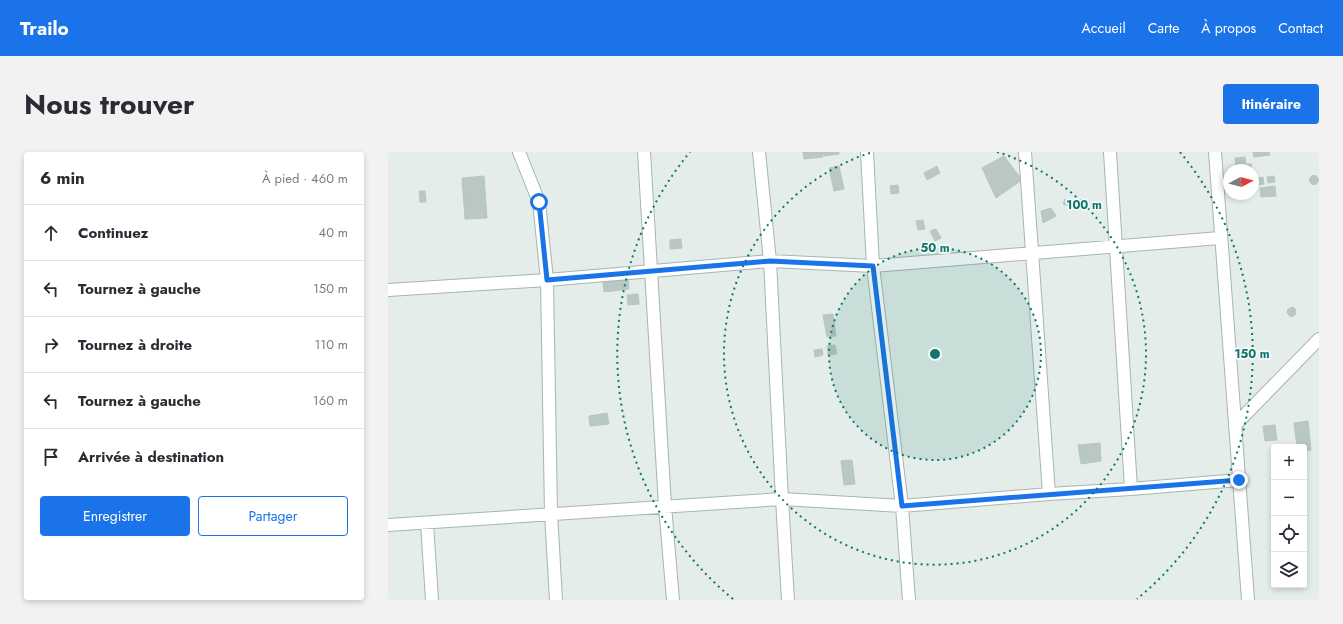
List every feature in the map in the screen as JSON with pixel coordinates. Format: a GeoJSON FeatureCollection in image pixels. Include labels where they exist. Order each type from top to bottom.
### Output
{"type":"FeatureCollection","features":[{"type":"Feature","properties":{"kind":"street"},"geometry":{"type":"LineString","coordinates":[[518,152],[539,202],[547,280],[552,513],[556,600]]}},
{"type":"Feature","properties":{"kind":"street"},"geometry":{"type":"LineString","coordinates":[[644,152],[665,506],[673,600]]}},
{"type":"Feature","properties":{"kind":"street"},"geometry":{"type":"LineString","coordinates":[[760,152],[770,261],[788,600]]}},
{"type":"Feature","properties":{"kind":"street"},"geometry":{"type":"LineString","coordinates":[[867,152],[873,266],[902,506],[909,600]]}},
{"type":"Feature","properties":{"kind":"street"},"geometry":{"type":"LineString","coordinates":[[1026,152],[1050,494]]}},
{"type":"Feature","properties":{"kind":"street"},"geometry":{"type":"LineString","coordinates":[[1110,152],[1131,489]]}},
{"type":"Feature","properties":{"kind":"street"},"geometry":{"type":"LineString","coordinates":[[1215,152],[1220,238],[1248,600]]}},
{"type":"Feature","properties":{"kind":"street"},"geometry":{"type":"LineString","coordinates":[[388,290],[547,280],[770,261],[873,266],[1220,238]]}},
{"type":"Feature","properties":{"kind":"street"},"geometry":{"type":"LineString","coordinates":[[1235,425],[1319,339]]}},
{"type":"Feature","properties":{"kind":"street"},"geometry":{"type":"LineString","coordinates":[[388,525],[782,499],[902,506],[1239,480]]}},
{"type":"Feature","properties":{"kind":"street"},"geometry":{"type":"LineString","coordinates":[[427,523],[432,600]]}},
{"type":"Feature","properties":{"kind":"building"},"geometry":{"type":"Polygon","coordinates":[[[803,152],[822,152],[823,157],[804,159],[803,152]]]}},
{"type":"Feature","properties":{"kind":"building"},"geometry":{"type":"Polygon","coordinates":[[[823,152],[839,152],[839,154],[824,156],[823,152]]]}},
{"type":"Feature","properties":{"kind":"building"},"geometry":{"type":"Polygon","coordinates":[[[1253,152],[1269,152],[1270,155],[1254,157],[1253,152]]]}},
{"type":"Feature","properties":{"kind":"building"},"geometry":{"type":"Polygon","coordinates":[[[1004,156],[1022,180],[996,198],[982,168],[1004,156]]]}},
{"type":"Feature","properties":{"kind":"building"},"geometry":{"type":"Polygon","coordinates":[[[1245,157],[1246,164],[1236,164],[1235,158],[1245,157]]]}},
{"type":"Feature","properties":{"kind":"building"},"geometry":{"type":"Polygon","coordinates":[[[839,166],[844,189],[834,191],[829,168],[839,166]]]}},
{"type":"Feature","properties":{"kind":"building"},"geometry":{"type":"Polygon","coordinates":[[[937,166],[940,173],[927,180],[924,173],[937,166]]]}},
{"type":"Feature","properties":{"kind":"building"},"geometry":{"type":"Polygon","coordinates":[[[1314,175],[1319,180],[1314,185],[1309,180],[1314,175]]]}},
{"type":"Feature","properties":{"kind":"building"},"geometry":{"type":"Polygon","coordinates":[[[484,176],[487,218],[465,219],[462,178],[484,176]]]}},
{"type":"Feature","properties":{"kind":"building"},"geometry":{"type":"Polygon","coordinates":[[[1274,176],[1275,182],[1268,183],[1267,177],[1274,176]]]}},
{"type":"Feature","properties":{"kind":"building"},"geometry":{"type":"Polygon","coordinates":[[[1263,177],[1264,184],[1259,185],[1259,178],[1263,177]]]}},
{"type":"Feature","properties":{"kind":"building"},"geometry":{"type":"Polygon","coordinates":[[[898,185],[899,193],[891,194],[890,186],[898,185]]]}},
{"type":"Feature","properties":{"kind":"building"},"geometry":{"type":"Polygon","coordinates":[[[1275,186],[1276,196],[1261,197],[1260,188],[1275,186]]]}},
{"type":"Feature","properties":{"kind":"building"},"geometry":{"type":"Polygon","coordinates":[[[419,191],[425,191],[426,202],[420,202],[419,191]]]}},
{"type":"Feature","properties":{"kind":"building"},"geometry":{"type":"Polygon","coordinates":[[[1065,199],[1073,202],[1071,207],[1063,204],[1065,199]]]}},
{"type":"Feature","properties":{"kind":"building"},"geometry":{"type":"Polygon","coordinates":[[[1051,208],[1056,216],[1043,223],[1041,211],[1051,208]]]}},
{"type":"Feature","properties":{"kind":"building"},"geometry":{"type":"Polygon","coordinates":[[[923,220],[925,229],[918,230],[916,221],[923,220]]]}},
{"type":"Feature","properties":{"kind":"building"},"geometry":{"type":"Polygon","coordinates":[[[936,229],[941,238],[935,241],[930,231],[936,229]]]}},
{"type":"Feature","properties":{"kind":"building"},"geometry":{"type":"Polygon","coordinates":[[[681,239],[682,248],[670,249],[670,240],[681,239]]]}},
{"type":"Feature","properties":{"kind":"building"},"geometry":{"type":"Polygon","coordinates":[[[628,279],[629,289],[604,292],[603,282],[628,279]]]}},
{"type":"Feature","properties":{"kind":"building"},"geometry":{"type":"Polygon","coordinates":[[[638,294],[639,304],[628,305],[627,295],[638,294]]]}},
{"type":"Feature","properties":{"kind":"building"},"geometry":{"type":"Polygon","coordinates":[[[1293,307],[1296,310],[1295,315],[1291,317],[1287,313],[1288,309],[1293,307]]]}},
{"type":"Feature","properties":{"kind":"building"},"geometry":{"type":"Polygon","coordinates":[[[833,314],[836,336],[827,337],[823,315],[833,314]]]}},
{"type":"Feature","properties":{"kind":"building"},"geometry":{"type":"Polygon","coordinates":[[[835,345],[837,354],[828,355],[827,346],[835,345]]]}},
{"type":"Feature","properties":{"kind":"building"},"geometry":{"type":"Polygon","coordinates":[[[822,349],[823,355],[815,357],[814,350],[822,349]]]}},
{"type":"Feature","properties":{"kind":"building"},"geometry":{"type":"Polygon","coordinates":[[[607,413],[609,424],[590,426],[589,416],[607,413]]]}},
{"type":"Feature","properties":{"kind":"building"},"geometry":{"type":"Polygon","coordinates":[[[1308,421],[1311,450],[1307,451],[1307,444],[1297,444],[1294,423],[1308,421]]]}},
{"type":"Feature","properties":{"kind":"building"},"geometry":{"type":"Polygon","coordinates":[[[1275,425],[1277,440],[1265,441],[1263,426],[1275,425]]]}},
{"type":"Feature","properties":{"kind":"building"},"geometry":{"type":"Polygon","coordinates":[[[1100,443],[1101,461],[1081,464],[1078,445],[1100,443]]]}},
{"type":"Feature","properties":{"kind":"building"},"geometry":{"type":"Polygon","coordinates":[[[852,460],[855,484],[844,485],[841,461],[852,460]]]}},
{"type":"Feature","properties":{"kind":"route"},"geometry":{"type":"LineString","coordinates":[[539,202],[547,280],[770,261],[873,266],[902,506],[1239,480]]}}]}
